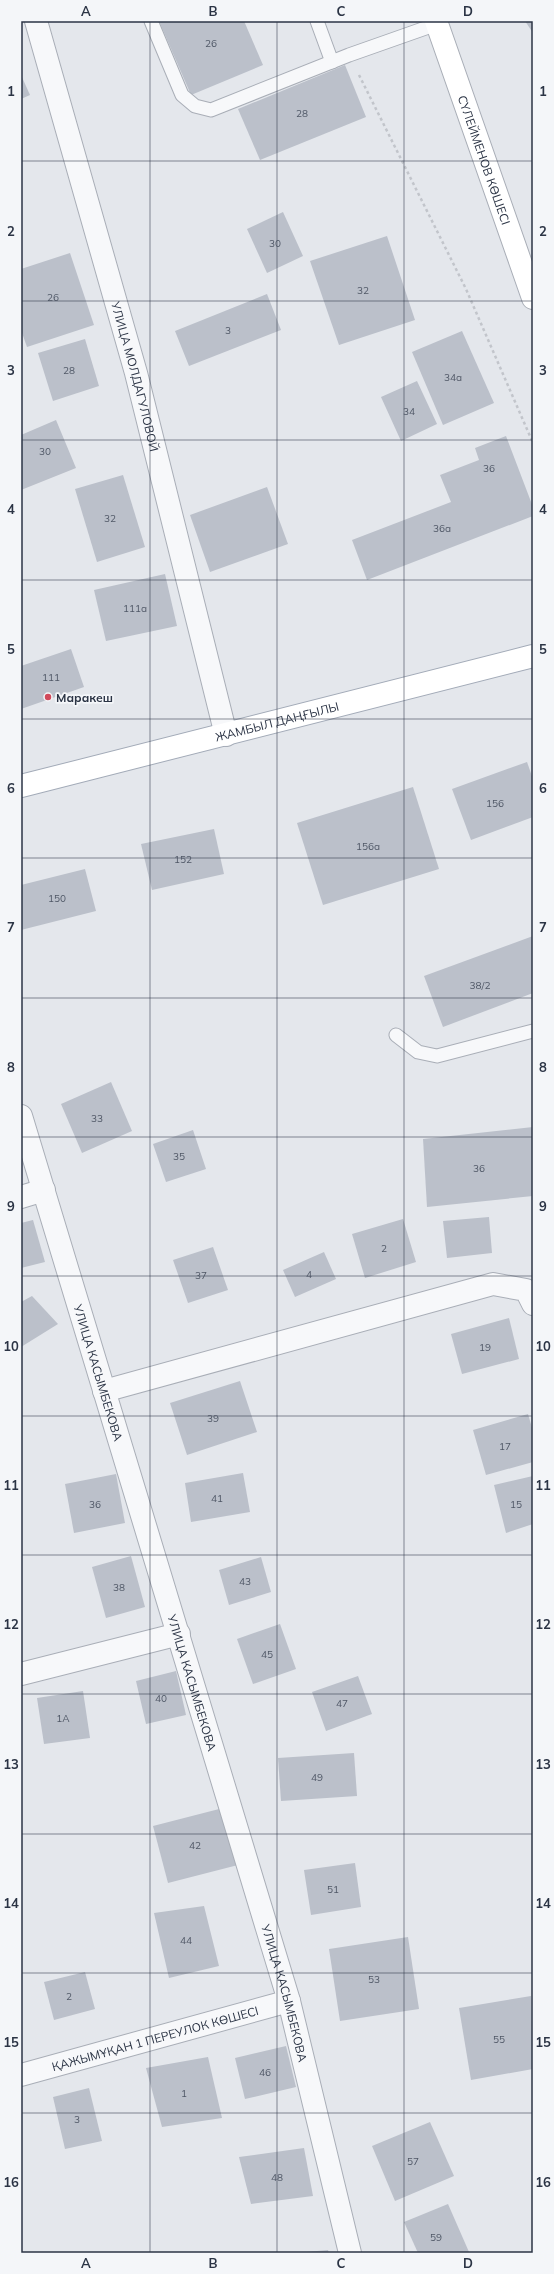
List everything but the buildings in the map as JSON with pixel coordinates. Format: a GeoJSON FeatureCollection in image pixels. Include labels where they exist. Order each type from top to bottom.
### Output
{"type":"FeatureCollection","features":[{"type":"Feature","properties":{"kind":"main road","name":"СҮЛЕЙМЕНОВ КӨШЕСІ"},"geometry":{"type":"LineString","coordinates":[[437,22],[533,298]]}},
{"type":"Feature","properties":{"kind":"main road","name":"ЖАМБЫЛ ДАҢҒЫЛЫ"},"geometry":{"type":"LineString","coordinates":[[21,786],[533,656]]}},
{"type":"Feature","properties":{"kind":"street","name":"УЛИЦА МОЛДАГУЛОВОЙ"},"geometry":{"type":"LineString","coordinates":[[36,21],[136,373],[226,735]]}},
{"type":"Feature","properties":{"kind":"street","name":"УЛИЦА КАСЫМБЕКОВА"},"geometry":{"type":"LineString","coordinates":[[21,1116],[289,2001],[350,2253]]}},
{"type":"Feature","properties":{"kind":"street"},"geometry":{"type":"LineString","coordinates":[[21,1197],[44,1190]]}},
{"type":"Feature","properties":{"kind":"street"},"geometry":{"type":"LineString","coordinates":[[104,1391],[493,1284],[529,1297]]}},
{"type":"Feature","properties":{"kind":"street"},"geometry":{"type":"LineString","coordinates":[[21,1674],[179,1634]]}},
{"type":"Feature","properties":{"kind":"street","name":"ҚАЖЫМҰҚАН 1 ПЕРЕУЛОК КӨШЕСІ"},"geometry":{"type":"LineString","coordinates":[[21,2075],[289,2001]]}},
{"type":"Feature","properties":{"kind":"lane"},"geometry":{"type":"LineString","coordinates":[[151,21],[182,95],[195,106],[211,110],[437,22]]}},
{"type":"Feature","properties":{"kind":"lane"},"geometry":{"type":"LineString","coordinates":[[317,21],[332,62]]}},
{"type":"Feature","properties":{"kind":"lane"},"geometry":{"type":"LineString","coordinates":[[396,1035],[418,1052],[427,1056],[437,1056],[533,1031]]}},
{"type":"Feature","properties":{"kind":"path"},"geometry":{"type":"LineString","coordinates":[[382,120],[466,289],[533,443]]}},
{"type":"Feature","properties":{"kind":"place","name":"Маракеш"},"geometry":{"type":"Point","coordinates":[48,697]}}]}
